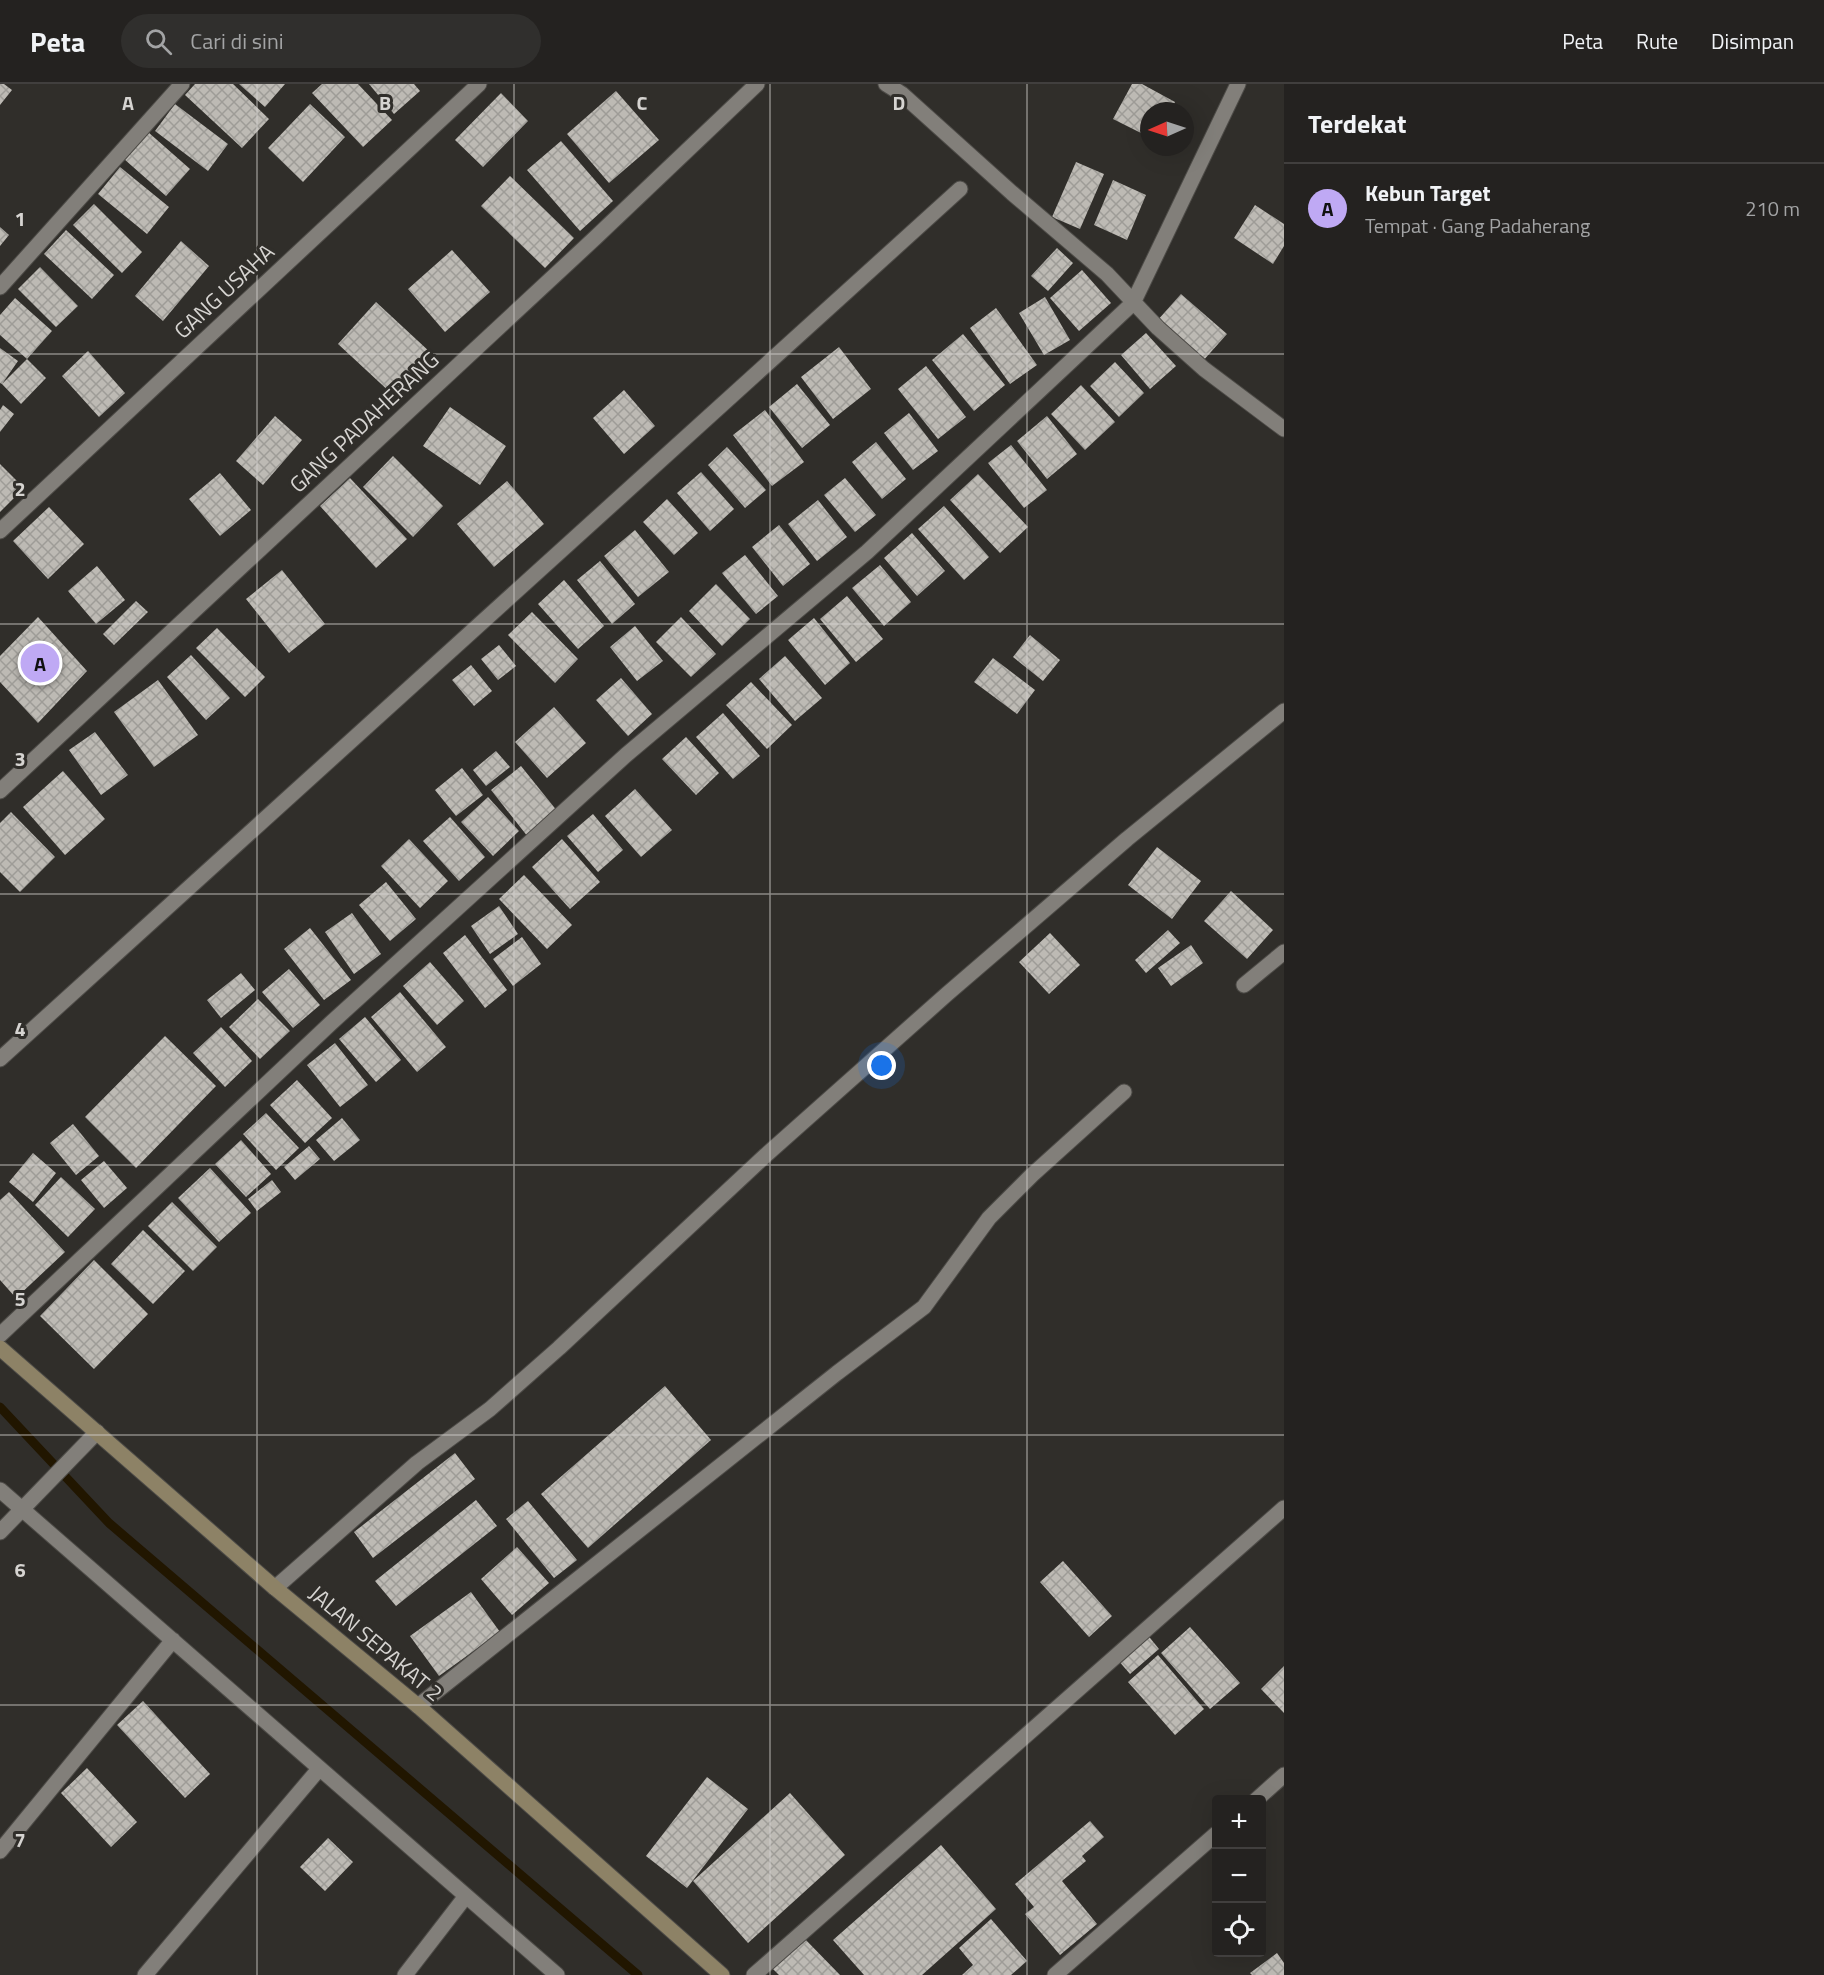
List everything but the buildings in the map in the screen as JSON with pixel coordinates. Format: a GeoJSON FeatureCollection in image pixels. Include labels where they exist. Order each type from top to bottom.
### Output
{"type":"FeatureCollection","features":[{"type":"Feature","properties":{"kind":"street"},"geometry":{"type":"LineString","coordinates":[[0,287],[182,84]]}},
{"type":"Feature","properties":{"kind":"street","name":"GANG USAHA"},"geometry":{"type":"LineString","coordinates":[[0,531],[480,84]]}},
{"type":"Feature","properties":{"kind":"street","name":"GANG PADAHERANG"},"geometry":{"type":"LineString","coordinates":[[0,790],[586,246],[757,84]]}},
{"type":"Feature","properties":{"kind":"street"},"geometry":{"type":"LineString","coordinates":[[885,84],[906,89],[1012,193],[1107,274],[1133,303],[1204,369],[1284,429]]}},
{"type":"Feature","properties":{"kind":"street"},"geometry":{"type":"LineString","coordinates":[[0,1335],[331,1023],[626,755],[867,552],[1133,303],[1238,84]]}},
{"type":"Feature","properties":{"kind":"street"},"geometry":{"type":"LineString","coordinates":[[0,1059],[960,189]]}},
{"type":"Feature","properties":{"kind":"street"},"geometry":{"type":"LineString","coordinates":[[275,1588],[417,1463],[490,1409],[559,1348],[766,1155],[947,994],[1127,839],[1284,711]]}},
{"type":"Feature","properties":{"kind":"street"},"geometry":{"type":"LineString","coordinates":[[1244,985],[1284,952]]}},
{"type":"Feature","properties":{"kind":"street"},"geometry":{"type":"LineString","coordinates":[[418,1706],[837,1372],[924,1308],[989,1218],[1124,1092]]}},
{"type":"Feature","properties":{"kind":"street","name":"JALAN SEPAKAT 2"},"geometry":{"type":"LineString","coordinates":[[0,1348],[275,1588],[418,1706],[722,1975]]}},
{"type":"Feature","properties":{"kind":"street"},"geometry":{"type":"LineString","coordinates":[[0,1532],[97,1432]]}},
{"type":"Feature","properties":{"kind":"street"},"geometry":{"type":"LineString","coordinates":[[0,1490],[557,1975]]}},
{"type":"Feature","properties":{"kind":"street"},"geometry":{"type":"LineString","coordinates":[[754,1975],[1284,1508]]}},
{"type":"Feature","properties":{"kind":"street"},"geometry":{"type":"LineString","coordinates":[[0,1851],[173,1640]]}},
{"type":"Feature","properties":{"kind":"street"},"geometry":{"type":"LineString","coordinates":[[145,1975],[319,1769]]}},
{"type":"Feature","properties":{"kind":"street"},"geometry":{"type":"LineString","coordinates":[[1262,1795],[1284,1775]]}},
{"type":"Feature","properties":{"kind":"street"},"geometry":{"type":"LineString","coordinates":[[1055,1975],[1212,1838]]}},
{"type":"Feature","properties":{"kind":"street"},"geometry":{"type":"LineString","coordinates":[[405,1975],[466,1896]]}},
{"type":"Feature","properties":{"kind":"waterway"},"geometry":{"type":"LineString","coordinates":[[0,1407],[109,1523],[638,1975]]}},
{"type":"Feature","properties":{"kind":"place","name":"Kebun Target"},"geometry":{"type":"Point","coordinates":[40,663]}}]}
